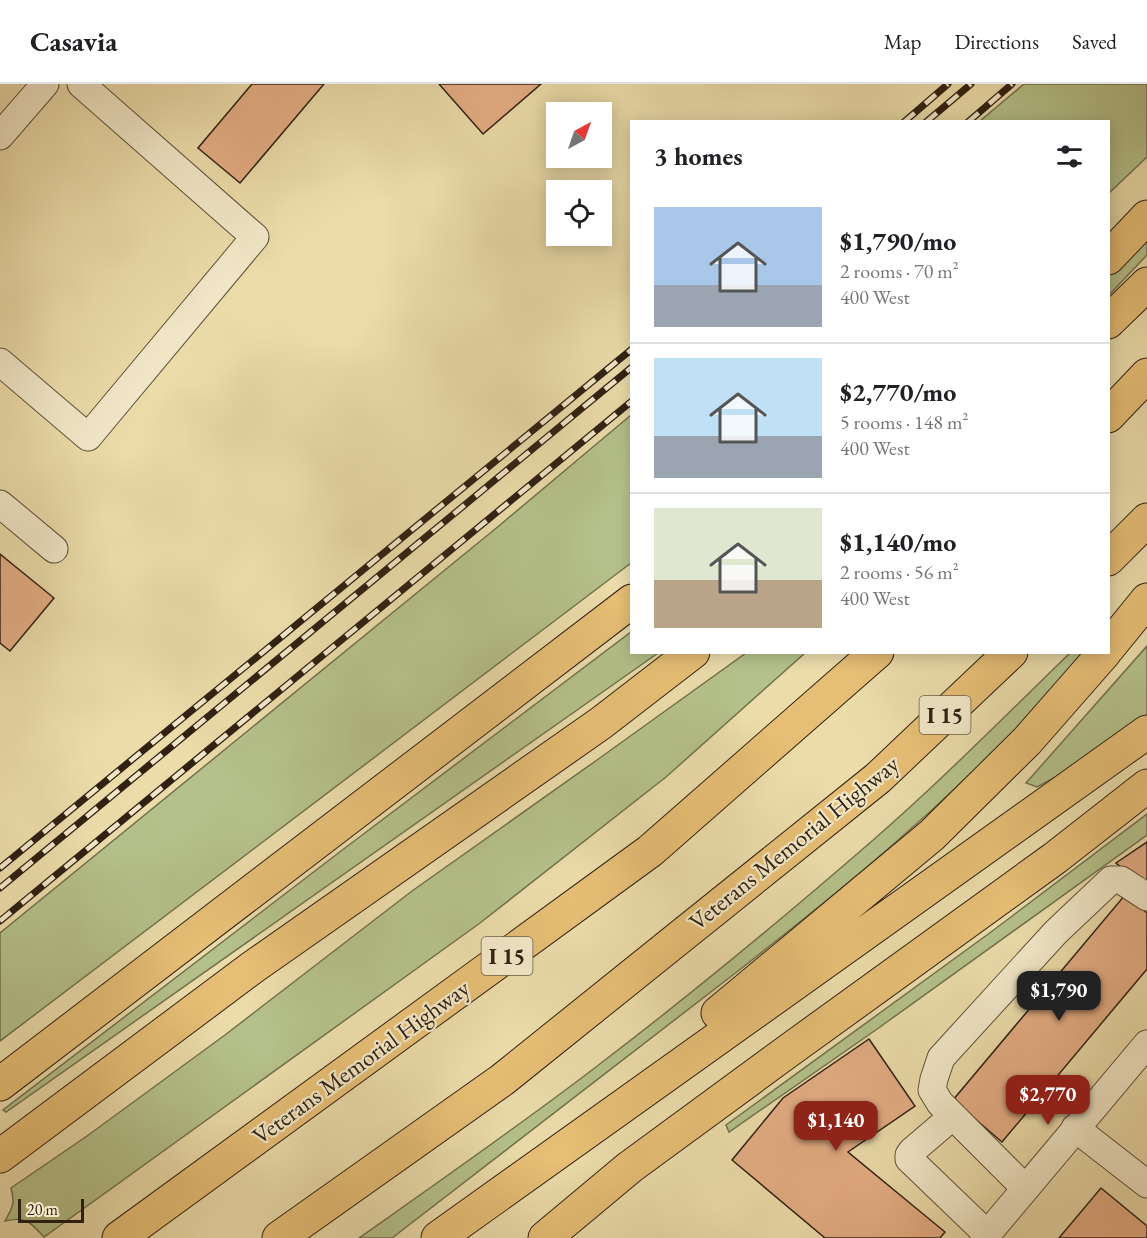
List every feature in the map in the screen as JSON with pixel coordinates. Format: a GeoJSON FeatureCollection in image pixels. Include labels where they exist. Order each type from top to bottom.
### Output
{"type":"FeatureCollection","features":[{"type":"Feature","properties":{"kind":"highway"},"geometry":{"type":"LineString","coordinates":[[1110,229],[1147,197]]}},
{"type":"Feature","properties":{"kind":"highway"},"geometry":{"type":"LineString","coordinates":[[1110,256],[1147,217]]}},
{"type":"Feature","properties":{"kind":"highway"},"geometry":{"type":"LineString","coordinates":[[1110,320],[1147,284]]}},
{"type":"Feature","properties":{"kind":"highway"},"geometry":{"type":"LineString","coordinates":[[1110,414],[1147,375]]}},
{"type":"Feature","properties":{"kind":"highway"},"geometry":{"type":"LineString","coordinates":[[1110,557],[1147,520]]}},
{"type":"Feature","properties":{"kind":"highway"},"geometry":{"type":"LineString","coordinates":[[1110,646],[1147,600]]}},
{"type":"Feature","properties":{"kind":"highway"},"geometry":{"type":"LineString","coordinates":[[0,1084],[630,602]]}},
{"type":"Feature","properties":{"kind":"highway"},"geometry":{"type":"LineString","coordinates":[[602,723],[690,654]]}},
{"type":"Feature","properties":{"kind":"highway"},"geometry":{"type":"LineString","coordinates":[[0,1156],[253,967],[602,723],[712,654]]}},
{"type":"Feature","properties":{"kind":"highway","name":"Veterans Memorial Highway"},"geometry":{"type":"LineString","coordinates":[[119,1238],[650,851],[875,654]]}},
{"type":"Feature","properties":{"kind":"highway","name":"Veterans Memorial Highway"},"geometry":{"type":"LineString","coordinates":[[279,1238],[502,1080],[878,778],[1009,654]]}},
{"type":"Feature","properties":{"kind":"highway"},"geometry":{"type":"LineString","coordinates":[[477,1209],[932,835],[1028,741],[1103,654]]}},
{"type":"Feature","properties":{"kind":"highway"},"geometry":{"type":"LineString","coordinates":[[438,1238],[1147,732]]}},
{"type":"Feature","properties":{"kind":"highway"},"geometry":{"type":"LineString","coordinates":[[545,1238],[640,1160],[1055,858],[1147,786]]}},
{"type":"Feature","properties":{"kind":"street"},"geometry":{"type":"LineString","coordinates":[[0,135],[45,84]]}},
{"type":"Feature","properties":{"kind":"street"},"geometry":{"type":"LineString","coordinates":[[0,363],[88,437],[255,237],[81,84]]}},
{"type":"Feature","properties":{"kind":"street"},"geometry":{"type":"LineString","coordinates":[[0,504],[54,549]]}},
{"type":"Feature","properties":{"kind":"street"},"geometry":{"type":"LineString","coordinates":[[1025,1188],[940,1103],[932,1090],[941,1058],[1056,932],[1111,880],[1121,880],[1147,897]]}},
{"type":"Feature","properties":{"kind":"street"},"geometry":{"type":"LineString","coordinates":[[953,1116],[912,1151],[909,1159],[985,1236],[1147,1044]]}},
{"type":"Feature","properties":{"kind":"street"},"geometry":{"type":"LineString","coordinates":[[1075,1128],[1147,1184]]}},
{"type":"Feature","properties":{"kind":"green space"},"geometry":{"type":"Polygon","coordinates":[[[1024,84],[1147,84],[1147,157],[1110,192],[1110,120],[981,120],[1024,84]]]}},
{"type":"Feature","properties":{"kind":"green space"},"geometry":{"type":"Polygon","coordinates":[[[1147,235],[1147,255],[1110,294],[1110,272],[1147,235]]]}},
{"type":"Feature","properties":{"kind":"green space"},"geometry":{"type":"Polygon","coordinates":[[[630,416],[630,564],[0,1041],[0,933],[500,525],[630,416]]]}},
{"type":"Feature","properties":{"kind":"green space"},"geometry":{"type":"Polygon","coordinates":[[[630,633],[630,654],[657,654],[6,1112],[3,1110],[630,633]]]}},
{"type":"Feature","properties":{"kind":"green space"},"geometry":{"type":"Polygon","coordinates":[[[1147,646],[1147,716],[1084,762],[1037,787],[1026,783],[1147,646]]]}},
{"type":"Feature","properties":{"kind":"green space"},"geometry":{"type":"Polygon","coordinates":[[[745,654],[804,654],[666,777],[480,923],[44,1237],[35,1227],[23,1220],[5,1221],[12,1205],[11,1188],[87,1136],[225,1035],[412,891],[745,654]]]}},
{"type":"Feature","properties":{"kind":"green space"},"geometry":{"type":"Polygon","coordinates":[[[1069,654],[1088,654],[973,777],[970,774],[886,851],[827,900],[695,1005],[392,1238],[359,1238],[563,1092],[663,1015],[734,958],[898,818],[1069,654]]]}},
{"type":"Feature","properties":{"kind":"green space"},"geometry":{"type":"Polygon","coordinates":[[[1147,814],[1147,835],[880,1027],[729,1132],[726,1125],[991,932],[1147,814]]]}},
{"type":"Feature","properties":{"kind":"building"},"geometry":{"type":"Polygon","coordinates":[[[252,84],[324,84],[240,183],[198,148],[252,84]]]}},
{"type":"Feature","properties":{"kind":"building"},"geometry":{"type":"Polygon","coordinates":[[[439,84],[541,84],[483,134],[439,84]]]}},
{"type":"Feature","properties":{"kind":"building"},"geometry":{"type":"Polygon","coordinates":[[[0,554],[54,598],[10,651],[0,643],[0,554]]]}},
{"type":"Feature","properties":{"kind":"building"},"geometry":{"type":"Polygon","coordinates":[[[1147,842],[1147,889],[1116,863],[1147,842]]]}},
{"type":"Feature","properties":{"kind":"building"},"geometry":{"type":"Polygon","coordinates":[[[1125,895],[1147,913],[1147,969],[1002,1142],[953,1100],[1125,895]]]}},
{"type":"Feature","properties":{"kind":"building"},"geometry":{"type":"Polygon","coordinates":[[[869,1039],[915,1106],[848,1152],[945,1232],[940,1238],[825,1238],[732,1160],[783,1098],[869,1039]]]}},
{"type":"Feature","properties":{"kind":"building"},"geometry":{"type":"Polygon","coordinates":[[[1101,1188],[1147,1226],[1147,1238],[1059,1238],[1101,1188]]]}},
{"type":"Feature","properties":{"kind":"railway"},"geometry":{"type":"LineString","coordinates":[[906,120],[948,84]]}},
{"type":"Feature","properties":{"kind":"railway"},"geometry":{"type":"LineString","coordinates":[[928,120],[971,84]]}},
{"type":"Feature","properties":{"kind":"railway"},"geometry":{"type":"LineString","coordinates":[[970,120],[1012,84]]}},
{"type":"Feature","properties":{"kind":"railway"},"geometry":{"type":"LineString","coordinates":[[0,868],[630,351]]}},
{"type":"Feature","properties":{"kind":"railway"},"geometry":{"type":"LineString","coordinates":[[0,888],[630,369]]}},
{"type":"Feature","properties":{"kind":"railway"},"geometry":{"type":"LineString","coordinates":[[0,921],[630,403]]}}]}
